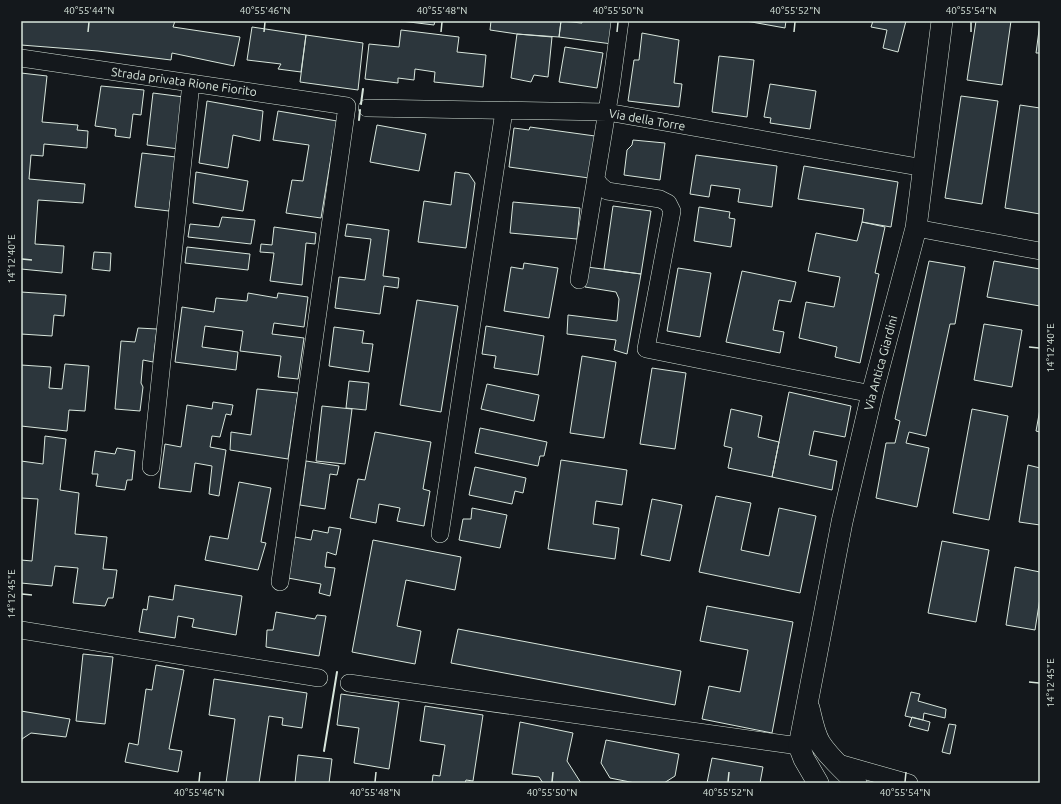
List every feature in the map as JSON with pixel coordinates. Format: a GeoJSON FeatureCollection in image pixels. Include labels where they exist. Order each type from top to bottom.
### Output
{"type":"FeatureCollection","features":[{"type":"Feature","properties":{"kind":"street"},"geometry":{"type":"LineString","coordinates":[[579,280],[607,112],[620,21]]}},
{"type":"Feature","properties":{"kind":"street","name":"Via Antica Giardini"},"geometry":{"type":"LineString","coordinates":[[802,753],[808,704],[842,522],[872,394],[916,228],[942,21]]}},
{"type":"Feature","properties":{"kind":"street","name":"Strada privata Rione Fiorito"},"geometry":{"type":"LineString","coordinates":[[21,58],[347,106],[280,582]]}},
{"type":"Feature","properties":{"kind":"street"},"geometry":{"type":"LineString","coordinates":[[151,467],[191,83]]}},
{"type":"Feature","properties":{"kind":"street","name":"Via della Torre"},"geometry":{"type":"LineString","coordinates":[[366,108],[607,112],[924,168]]}},
{"type":"Feature","properties":{"kind":"street"},"geometry":{"type":"LineString","coordinates":[[440,534],[504,111]]}},
{"type":"Feature","properties":{"kind":"street"},"geometry":{"type":"LineString","coordinates":[[596,179],[606,191],[660,199],[668,203],[672,211],[646,349],[872,394]]}},
{"type":"Feature","properties":{"kind":"street"},"geometry":{"type":"LineString","coordinates":[[916,228],[1040,251]]}},
{"type":"Feature","properties":{"kind":"street"},"geometry":{"type":"LineString","coordinates":[[21,630],[319,678]]}},
{"type":"Feature","properties":{"kind":"street"},"geometry":{"type":"LineString","coordinates":[[349,683],[802,753],[909,783]]}},
{"type":"Feature","properties":{"kind":"street","name":"Via Antica Giardini"},"geometry":{"type":"LineString","coordinates":[[808,704],[812,724],[820,743],[850,782]]}},
{"type":"Feature","properties":{"kind":"street"},"geometry":{"type":"LineString","coordinates":[[802,753],[818,783]]}},
{"type":"Feature","properties":{"kind":"building"},"geometry":{"type":"Polygon","coordinates":[[[21,21],[175,21],[173,27],[240,37],[234,66],[172,53],[171,60],[98,51],[21,45],[21,21]]]}},
{"type":"Feature","properties":{"kind":"building"},"geometry":{"type":"Polygon","coordinates":[[[401,21],[435,21],[434,25],[401,21]]]}},
{"type":"Feature","properties":{"kind":"building"},"geometry":{"type":"Polygon","coordinates":[[[491,21],[561,21],[559,37],[517,34],[490,30],[491,21]]]}},
{"type":"Feature","properties":{"kind":"building"},"geometry":{"type":"Polygon","coordinates":[[[561,21],[582,23],[582,21],[615,21],[612,44],[559,37],[561,21]]]}},
{"type":"Feature","properties":{"kind":"building"},"geometry":{"type":"Polygon","coordinates":[[[746,21],[786,21],[785,28],[746,21]]]}},
{"type":"Feature","properties":{"kind":"building"},"geometry":{"type":"Polygon","coordinates":[[[873,21],[906,21],[898,52],[883,48],[887,30],[871,27],[873,21]]]}},
{"type":"Feature","properties":{"kind":"building"},"geometry":{"type":"Polygon","coordinates":[[[976,21],[1011,21],[1002,85],[967,80],[976,21]]]}},
{"type":"Feature","properties":{"kind":"building"},"geometry":{"type":"Polygon","coordinates":[[[1040,23],[1040,53],[1036,53],[1040,23]]]}},
{"type":"Feature","properties":{"kind":"building"},"geometry":{"type":"Polygon","coordinates":[[[252,27],[306,35],[301,72],[278,69],[281,64],[247,60],[252,27]]]}},
{"type":"Feature","properties":{"kind":"building"},"geometry":{"type":"Polygon","coordinates":[[[401,30],[459,37],[457,52],[486,55],[483,87],[434,82],[435,72],[415,69],[414,80],[398,78],[398,83],[365,79],[369,44],[399,47],[401,30]]]}},
{"type":"Feature","properties":{"kind":"building"},"geometry":{"type":"Polygon","coordinates":[[[642,33],[679,40],[674,83],[682,84],[679,107],[628,101],[634,60],[639,60],[642,33]]]}},
{"type":"Feature","properties":{"kind":"building"},"geometry":{"type":"Polygon","coordinates":[[[517,34],[552,37],[548,77],[534,75],[531,82],[511,78],[517,34]]]}},
{"type":"Feature","properties":{"kind":"building"},"geometry":{"type":"Polygon","coordinates":[[[306,35],[363,43],[358,90],[300,82],[306,35]]]}},
{"type":"Feature","properties":{"kind":"building"},"geometry":{"type":"Polygon","coordinates":[[[565,47],[603,53],[597,88],[559,82],[565,47]]]}},
{"type":"Feature","properties":{"kind":"building"},"geometry":{"type":"Polygon","coordinates":[[[719,56],[754,60],[747,117],[712,112],[719,56]]]}},
{"type":"Feature","properties":{"kind":"building"},"geometry":{"type":"Polygon","coordinates":[[[21,73],[47,76],[42,122],[78,125],[77,130],[88,131],[87,148],[44,144],[43,156],[31,155],[29,179],[85,184],[83,203],[38,200],[35,244],[64,246],[62,273],[21,269],[21,73]]]}},
{"type":"Feature","properties":{"kind":"building"},"geometry":{"type":"Polygon","coordinates":[[[770,84],[816,91],[810,129],[770,123],[771,118],[764,117],[770,84]]]}},
{"type":"Feature","properties":{"kind":"building"},"geometry":{"type":"Polygon","coordinates":[[[101,86],[144,90],[141,115],[133,114],[130,138],[115,136],[116,129],[95,126],[101,86]]]}},
{"type":"Feature","properties":{"kind":"building"},"geometry":{"type":"Polygon","coordinates":[[[153,93],[184,97],[179,149],[147,145],[153,93]]]}},
{"type":"Feature","properties":{"kind":"building"},"geometry":{"type":"Polygon","coordinates":[[[961,96],[998,101],[982,204],[945,198],[961,96]]]}},
{"type":"Feature","properties":{"kind":"building"},"geometry":{"type":"Polygon","coordinates":[[[207,101],[263,111],[260,141],[233,135],[228,168],[199,163],[207,101]]]}},
{"type":"Feature","properties":{"kind":"building"},"geometry":{"type":"Polygon","coordinates":[[[1020,105],[1040,108],[1040,214],[1005,208],[1020,105]]]}},
{"type":"Feature","properties":{"kind":"building"},"geometry":{"type":"Polygon","coordinates":[[[278,111],[337,121],[321,218],[286,213],[292,180],[303,181],[309,145],[273,140],[278,111]]]}},
{"type":"Feature","properties":{"kind":"building"},"geometry":{"type":"Polygon","coordinates":[[[377,125],[426,134],[419,171],[370,162],[377,125]]]}},
{"type":"Feature","properties":{"kind":"building"},"geometry":{"type":"Polygon","coordinates":[[[530,127],[595,136],[589,178],[509,167],[514,128],[529,130],[530,127]]]}},
{"type":"Feature","properties":{"kind":"building"},"geometry":{"type":"Polygon","coordinates":[[[633,140],[665,143],[660,180],[624,175],[627,150],[632,145],[633,140]]]}},
{"type":"Feature","properties":{"kind":"building"},"geometry":{"type":"Polygon","coordinates":[[[142,153],[176,157],[169,211],[135,207],[142,153]]]}},
{"type":"Feature","properties":{"kind":"building"},"geometry":{"type":"Polygon","coordinates":[[[696,155],[777,166],[772,207],[738,202],[740,189],[711,185],[709,197],[690,194],[696,155]]]}},
{"type":"Feature","properties":{"kind":"building"},"geometry":{"type":"Polygon","coordinates":[[[804,166],[898,182],[891,227],[862,222],[864,209],[798,199],[804,166]]]}},
{"type":"Feature","properties":{"kind":"building"},"geometry":{"type":"Polygon","coordinates":[[[196,172],[248,181],[243,211],[193,203],[196,172]]]}},
{"type":"Feature","properties":{"kind":"building"},"geometry":{"type":"Polygon","coordinates":[[[455,172],[469,174],[475,183],[466,248],[418,242],[424,201],[451,205],[455,172]]]}},
{"type":"Feature","properties":{"kind":"building"},"geometry":{"type":"Polygon","coordinates":[[[513,202],[580,208],[577,239],[510,233],[513,202]]]}},
{"type":"Feature","properties":{"kind":"building"},"geometry":{"type":"Polygon","coordinates":[[[613,206],[651,211],[641,274],[604,269],[613,206]]]}},
{"type":"Feature","properties":{"kind":"building"},"geometry":{"type":"Polygon","coordinates":[[[699,207],[730,212],[729,218],[735,219],[731,247],[694,241],[699,207]]]}},
{"type":"Feature","properties":{"kind":"building"},"geometry":{"type":"Polygon","coordinates":[[[222,217],[255,220],[251,244],[188,237],[190,224],[219,227],[222,217]]]}},
{"type":"Feature","properties":{"kind":"building"},"geometry":{"type":"Polygon","coordinates":[[[862,222],[885,227],[875,273],[879,274],[860,363],[835,357],[837,347],[799,338],[806,302],[834,307],[840,277],[808,271],[816,233],[857,241],[862,222]]]}},
{"type":"Feature","properties":{"kind":"building"},"geometry":{"type":"Polygon","coordinates":[[[347,224],[389,230],[383,276],[399,278],[398,288],[384,286],[380,314],[335,308],[339,277],[365,280],[371,239],[345,236],[347,224]]]}},
{"type":"Feature","properties":{"kind":"building"},"geometry":{"type":"Polygon","coordinates":[[[274,227],[316,233],[315,244],[306,243],[302,285],[270,281],[274,253],[260,252],[261,244],[272,245],[274,227]]]}},
{"type":"Feature","properties":{"kind":"building"},"geometry":{"type":"Polygon","coordinates":[[[187,247],[250,254],[248,270],[185,263],[187,247]]]}},
{"type":"Feature","properties":{"kind":"building"},"geometry":{"type":"Polygon","coordinates":[[[94,252],[111,253],[110,271],[92,269],[94,252]]]}},
{"type":"Feature","properties":{"kind":"building"},"geometry":{"type":"Polygon","coordinates":[[[929,261],[965,267],[955,324],[950,324],[926,436],[909,432],[906,443],[929,448],[917,507],[876,498],[886,443],[895,443],[900,421],[895,419],[929,261]]]}},
{"type":"Feature","properties":{"kind":"building"},"geometry":{"type":"Polygon","coordinates":[[[994,261],[1040,269],[1040,306],[987,297],[994,261]]]}},
{"type":"Feature","properties":{"kind":"building"},"geometry":{"type":"Polygon","coordinates":[[[524,263],[558,268],[549,318],[504,311],[511,267],[523,269],[524,263]]]}},
{"type":"Feature","properties":{"kind":"building"},"geometry":{"type":"Polygon","coordinates":[[[587,267],[641,274],[627,354],[614,350],[616,340],[567,334],[568,315],[617,321],[619,299],[616,292],[585,287],[587,267]]]}},
{"type":"Feature","properties":{"kind":"building"},"geometry":{"type":"Polygon","coordinates":[[[678,268],[711,273],[700,337],[667,331],[678,268]]]}},
{"type":"Feature","properties":{"kind":"building"},"geometry":{"type":"Polygon","coordinates":[[[742,271],[796,282],[791,302],[779,300],[773,330],[784,332],[780,353],[726,342],[742,271]]]}},
{"type":"Feature","properties":{"kind":"building"},"geometry":{"type":"Polygon","coordinates":[[[21,292],[66,295],[64,316],[54,315],[52,336],[21,334],[21,292]]]}},
{"type":"Feature","properties":{"kind":"building"},"geometry":{"type":"Polygon","coordinates":[[[248,293],[277,298],[278,293],[308,297],[304,327],[274,323],[272,334],[304,338],[298,379],[278,377],[281,356],[240,351],[243,331],[205,326],[202,347],[238,352],[236,370],[175,362],[182,307],[214,312],[216,298],[247,301],[248,293]]]}},
{"type":"Feature","properties":{"kind":"building"},"geometry":{"type":"Polygon","coordinates":[[[417,300],[458,306],[441,412],[400,405],[417,300]]]}},
{"type":"Feature","properties":{"kind":"building"},"geometry":{"type":"Polygon","coordinates":[[[984,324],[1022,330],[1012,387],[974,380],[984,324]]]}},
{"type":"Feature","properties":{"kind":"building"},"geometry":{"type":"Polygon","coordinates":[[[486,326],[544,336],[538,375],[494,368],[496,356],[482,354],[486,326]]]}},
{"type":"Feature","properties":{"kind":"building"},"geometry":{"type":"Polygon","coordinates":[[[334,327],[364,331],[362,343],[373,344],[369,372],[329,366],[334,327]]]}},
{"type":"Feature","properties":{"kind":"building"},"geometry":{"type":"Polygon","coordinates":[[[138,328],[157,329],[153,362],[143,360],[141,383],[143,387],[140,411],[115,409],[121,341],[135,342],[138,328]]]}},
{"type":"Feature","properties":{"kind":"building"},"geometry":{"type":"Polygon","coordinates":[[[582,356],[616,362],[604,438],[570,433],[582,356]]]}},
{"type":"Feature","properties":{"kind":"building"},"geometry":{"type":"Polygon","coordinates":[[[65,364],[89,366],[85,411],[69,410],[67,431],[21,426],[21,365],[51,367],[49,388],[62,389],[65,364]]]}},
{"type":"Feature","properties":{"kind":"building"},"geometry":{"type":"Polygon","coordinates":[[[652,368],[686,373],[675,449],[640,444],[652,368]]]}},
{"type":"Feature","properties":{"kind":"building"},"geometry":{"type":"Polygon","coordinates":[[[349,381],[369,383],[366,410],[346,408],[349,381]]]}},
{"type":"Feature","properties":{"kind":"building"},"geometry":{"type":"Polygon","coordinates":[[[487,384],[539,395],[534,421],[481,409],[487,384]]]}},
{"type":"Feature","properties":{"kind":"building"},"geometry":{"type":"Polygon","coordinates":[[[257,389],[298,393],[288,459],[230,450],[231,432],[251,435],[257,389]]]}},
{"type":"Feature","properties":{"kind":"building"},"geometry":{"type":"Polygon","coordinates":[[[789,392],[851,406],[845,437],[814,431],[809,455],[837,461],[832,490],[772,477],[789,392]]]}},
{"type":"Feature","properties":{"kind":"building"},"geometry":{"type":"Polygon","coordinates":[[[213,402],[233,405],[231,415],[226,414],[220,437],[212,436],[210,447],[226,450],[219,496],[209,494],[212,466],[195,463],[191,492],[159,488],[165,444],[181,447],[187,405],[212,409],[213,402]]]}},
{"type":"Feature","properties":{"kind":"building"},"geometry":{"type":"Polygon","coordinates":[[[322,406],[352,409],[345,464],[316,461],[322,406]]]}},
{"type":"Feature","properties":{"kind":"building"},"geometry":{"type":"Polygon","coordinates":[[[731,409],[762,416],[758,437],[779,442],[772,477],[728,468],[732,448],[724,446],[731,409]]]}},
{"type":"Feature","properties":{"kind":"building"},"geometry":{"type":"Polygon","coordinates":[[[972,409],[1008,416],[989,520],[953,513],[972,409]]]}},
{"type":"Feature","properties":{"kind":"building"},"geometry":{"type":"Polygon","coordinates":[[[1040,409],[1040,432],[1036,431],[1040,409]]]}},
{"type":"Feature","properties":{"kind":"building"},"geometry":{"type":"Polygon","coordinates":[[[480,428],[547,442],[544,456],[540,456],[538,466],[475,453],[480,428]]]}},
{"type":"Feature","properties":{"kind":"building"},"geometry":{"type":"Polygon","coordinates":[[[375,432],[431,442],[423,489],[430,491],[424,526],[397,521],[400,508],[379,504],[376,523],[350,518],[358,479],[365,480],[375,432]]]}},
{"type":"Feature","properties":{"kind":"building"},"geometry":{"type":"Polygon","coordinates":[[[45,436],[66,439],[60,490],[79,493],[75,534],[107,537],[103,569],[117,570],[113,598],[108,598],[105,606],[73,603],[78,568],[55,566],[52,586],[21,583],[21,560],[32,561],[38,499],[21,498],[21,461],[43,464],[45,436]]]}},
{"type":"Feature","properties":{"kind":"building"},"geometry":{"type":"Polygon","coordinates":[[[117,448],[135,451],[132,480],[127,480],[125,490],[96,486],[98,474],[92,474],[95,451],[115,454],[117,448]]]}},
{"type":"Feature","properties":{"kind":"building"},"geometry":{"type":"Polygon","coordinates":[[[561,460],[627,470],[622,505],[596,501],[593,524],[619,528],[615,559],[548,549],[561,460]]]}},
{"type":"Feature","properties":{"kind":"building"},"geometry":{"type":"Polygon","coordinates":[[[306,461],[339,466],[337,475],[330,474],[325,509],[300,505],[306,461]]]}},
{"type":"Feature","properties":{"kind":"building"},"geometry":{"type":"Polygon","coordinates":[[[1028,465],[1040,468],[1040,525],[1019,522],[1028,465]]]}},
{"type":"Feature","properties":{"kind":"building"},"geometry":{"type":"Polygon","coordinates":[[[475,467],[526,478],[523,493],[515,491],[512,504],[469,495],[475,467]]]}},
{"type":"Feature","properties":{"kind":"building"},"geometry":{"type":"Polygon","coordinates":[[[239,482],[271,488],[261,542],[266,543],[258,570],[205,560],[210,536],[228,539],[239,482]]]}},
{"type":"Feature","properties":{"kind":"building"},"geometry":{"type":"Polygon","coordinates":[[[716,496],[751,503],[741,550],[769,556],[779,508],[816,516],[800,593],[699,572],[716,496]]]}},
{"type":"Feature","properties":{"kind":"building"},"geometry":{"type":"Polygon","coordinates":[[[652,499],[682,505],[670,561],[641,555],[652,499]]]}},
{"type":"Feature","properties":{"kind":"building"},"geometry":{"type":"Polygon","coordinates":[[[472,508],[507,515],[500,548],[459,540],[463,519],[471,519],[472,508]]]}},
{"type":"Feature","properties":{"kind":"building"},"geometry":{"type":"Polygon","coordinates":[[[329,527],[341,529],[336,555],[327,552],[325,567],[335,568],[330,596],[319,593],[321,584],[288,578],[295,537],[311,540],[313,530],[328,533],[329,527]]]}},
{"type":"Feature","properties":{"kind":"building"},"geometry":{"type":"Polygon","coordinates":[[[373,540],[461,557],[455,590],[406,580],[397,626],[421,631],[415,664],[352,652],[373,540]]]}},
{"type":"Feature","properties":{"kind":"building"},"geometry":{"type":"Polygon","coordinates":[[[942,541],[989,550],[976,622],[928,613],[942,541]]]}},
{"type":"Feature","properties":{"kind":"building"},"geometry":{"type":"Polygon","coordinates":[[[1015,567],[1040,572],[1040,598],[1035,630],[1006,625],[1015,567]]]}},
{"type":"Feature","properties":{"kind":"building"},"geometry":{"type":"Polygon","coordinates":[[[175,585],[242,596],[236,635],[192,627],[194,619],[178,616],[175,638],[139,632],[143,609],[147,610],[149,596],[173,600],[175,585]]]}},
{"type":"Feature","properties":{"kind":"building"},"geometry":{"type":"Polygon","coordinates":[[[707,606],[793,622],[772,733],[702,719],[709,686],[740,692],[748,650],[700,641],[707,606]]]}},
{"type":"Feature","properties":{"kind":"building"},"geometry":{"type":"Polygon","coordinates":[[[276,612],[315,619],[317,615],[326,616],[319,656],[266,647],[267,630],[273,630],[276,612]]]}},
{"type":"Feature","properties":{"kind":"building"},"geometry":{"type":"Polygon","coordinates":[[[458,629],[681,671],[675,705],[451,663],[458,629]]]}},
{"type":"Feature","properties":{"kind":"building"},"geometry":{"type":"Polygon","coordinates":[[[83,654],[113,657],[105,724],[76,721],[83,654]]]}},
{"type":"Feature","properties":{"kind":"building"},"geometry":{"type":"Polygon","coordinates":[[[156,665],[184,670],[169,749],[182,751],[178,772],[125,762],[129,743],[138,745],[146,689],[152,690],[156,665]]]}},
{"type":"Feature","properties":{"kind":"building"},"geometry":{"type":"Polygon","coordinates":[[[214,679],[307,693],[302,728],[282,725],[283,718],[269,716],[259,783],[226,783],[235,719],[209,715],[214,679]]]}},
{"type":"Feature","properties":{"kind":"building"},"geometry":{"type":"Polygon","coordinates":[[[911,692],[920,694],[918,701],[946,709],[945,718],[924,713],[923,720],[905,716],[911,692]]]}},
{"type":"Feature","properties":{"kind":"building"},"geometry":{"type":"Polygon","coordinates":[[[341,694],[399,702],[389,769],[354,763],[359,728],[337,725],[341,694]]]}},
{"type":"Feature","properties":{"kind":"building"},"geometry":{"type":"Polygon","coordinates":[[[425,706],[483,715],[473,781],[466,780],[465,783],[432,783],[433,775],[440,776],[445,745],[420,741],[425,706]]]}},
{"type":"Feature","properties":{"kind":"building"},"geometry":{"type":"Polygon","coordinates":[[[21,711],[70,719],[66,737],[31,733],[22,739],[21,745],[21,711]]]}},
{"type":"Feature","properties":{"kind":"building"},"geometry":{"type":"Polygon","coordinates":[[[912,717],[930,722],[928,731],[909,726],[912,717]]]}},
{"type":"Feature","properties":{"kind":"building"},"geometry":{"type":"Polygon","coordinates":[[[520,722],[573,733],[567,761],[581,783],[543,783],[539,777],[512,774],[520,722]]]}},
{"type":"Feature","properties":{"kind":"building"},"geometry":{"type":"Polygon","coordinates":[[[949,724],[956,725],[950,754],[942,752],[949,724]]]}},
{"type":"Feature","properties":{"kind":"building"},"geometry":{"type":"Polygon","coordinates":[[[606,740],[679,754],[675,776],[664,783],[635,783],[610,778],[601,763],[606,740]]]}},
{"type":"Feature","properties":{"kind":"building"},"geometry":{"type":"Polygon","coordinates":[[[298,755],[332,759],[329,783],[295,783],[298,755]]]}},
{"type":"Feature","properties":{"kind":"building"},"geometry":{"type":"Polygon","coordinates":[[[712,758],[763,767],[760,783],[707,783],[712,758]]]}},
{"type":"Feature","properties":{"kind":"wall"},"geometry":{"type":"LineString","coordinates":[[361,104],[363,89]]}},
{"type":"Feature","properties":{"kind":"wall"},"geometry":{"type":"LineString","coordinates":[[359,120],[360,110]]}},
{"type":"Feature","properties":{"kind":"wall"},"geometry":{"type":"LineString","coordinates":[[324,751],[337,672]]}}]}
